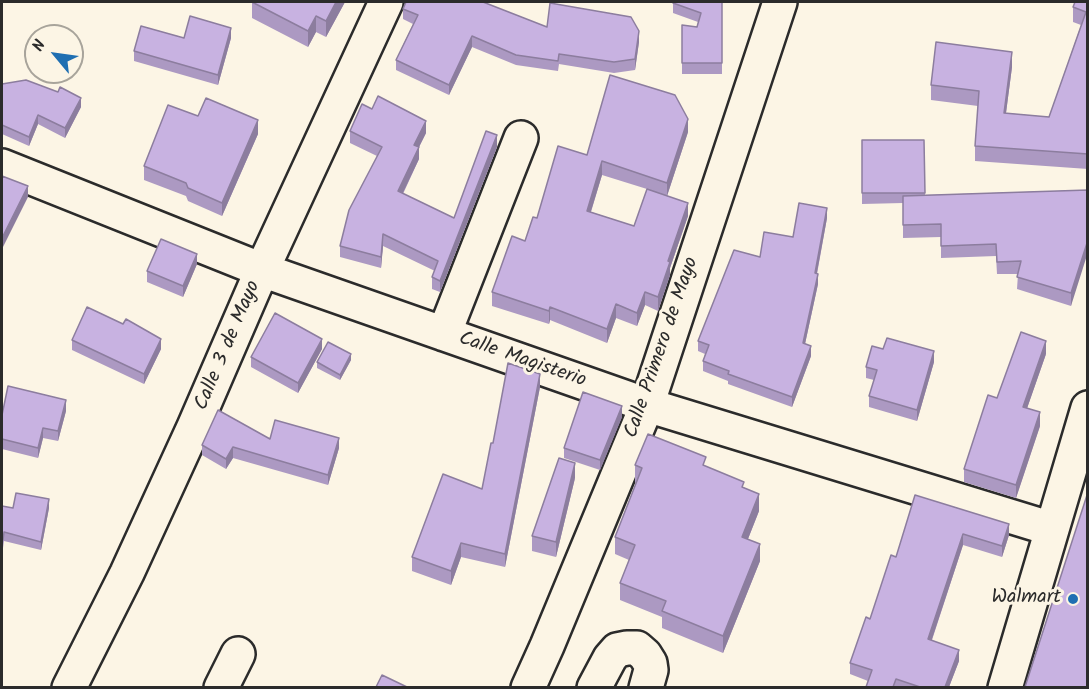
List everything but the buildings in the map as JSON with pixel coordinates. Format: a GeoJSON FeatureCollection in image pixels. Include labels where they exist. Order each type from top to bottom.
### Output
{"type":"FeatureCollection","features":[{"type":"Feature","properties":{"kind":"street","name":"Calle 3 de Mayo"},"geometry":{"type":"LineString","coordinates":[[69,687],[141,542],[262,270],[386,2]]}},
{"type":"Feature","properties":{"kind":"street","name":"Calle Primero de Mayo"},"geometry":{"type":"LineString","coordinates":[[528,687],[646,405],[780,2]]}},
{"type":"Feature","properties":{"kind":"street"},"geometry":{"type":"LineString","coordinates":[[444,334],[521,138]]}},
{"type":"Feature","properties":{"kind":"street","name":"Calle Magisterio"},"geometry":{"type":"LineString","coordinates":[[2,166],[262,270],[646,405],[1052,529]]}},
{"type":"Feature","properties":{"kind":"street"},"geometry":{"type":"LineString","coordinates":[[1005,687],[1088,408]]}},
{"type":"Feature","properties":{"kind":"street"},"geometry":{"type":"LineString","coordinates":[[594,687],[616,650],[627,648],[637,648],[650,663],[651,670],[646,687]]}},
{"type":"Feature","properties":{"kind":"street"},"geometry":{"type":"LineString","coordinates":[[221,687],[238,654]]}},
{"type":"Feature","properties":{"kind":"place","name":"Walmart"},"geometry":{"type":"Point","coordinates":[1073,599]}}]}
